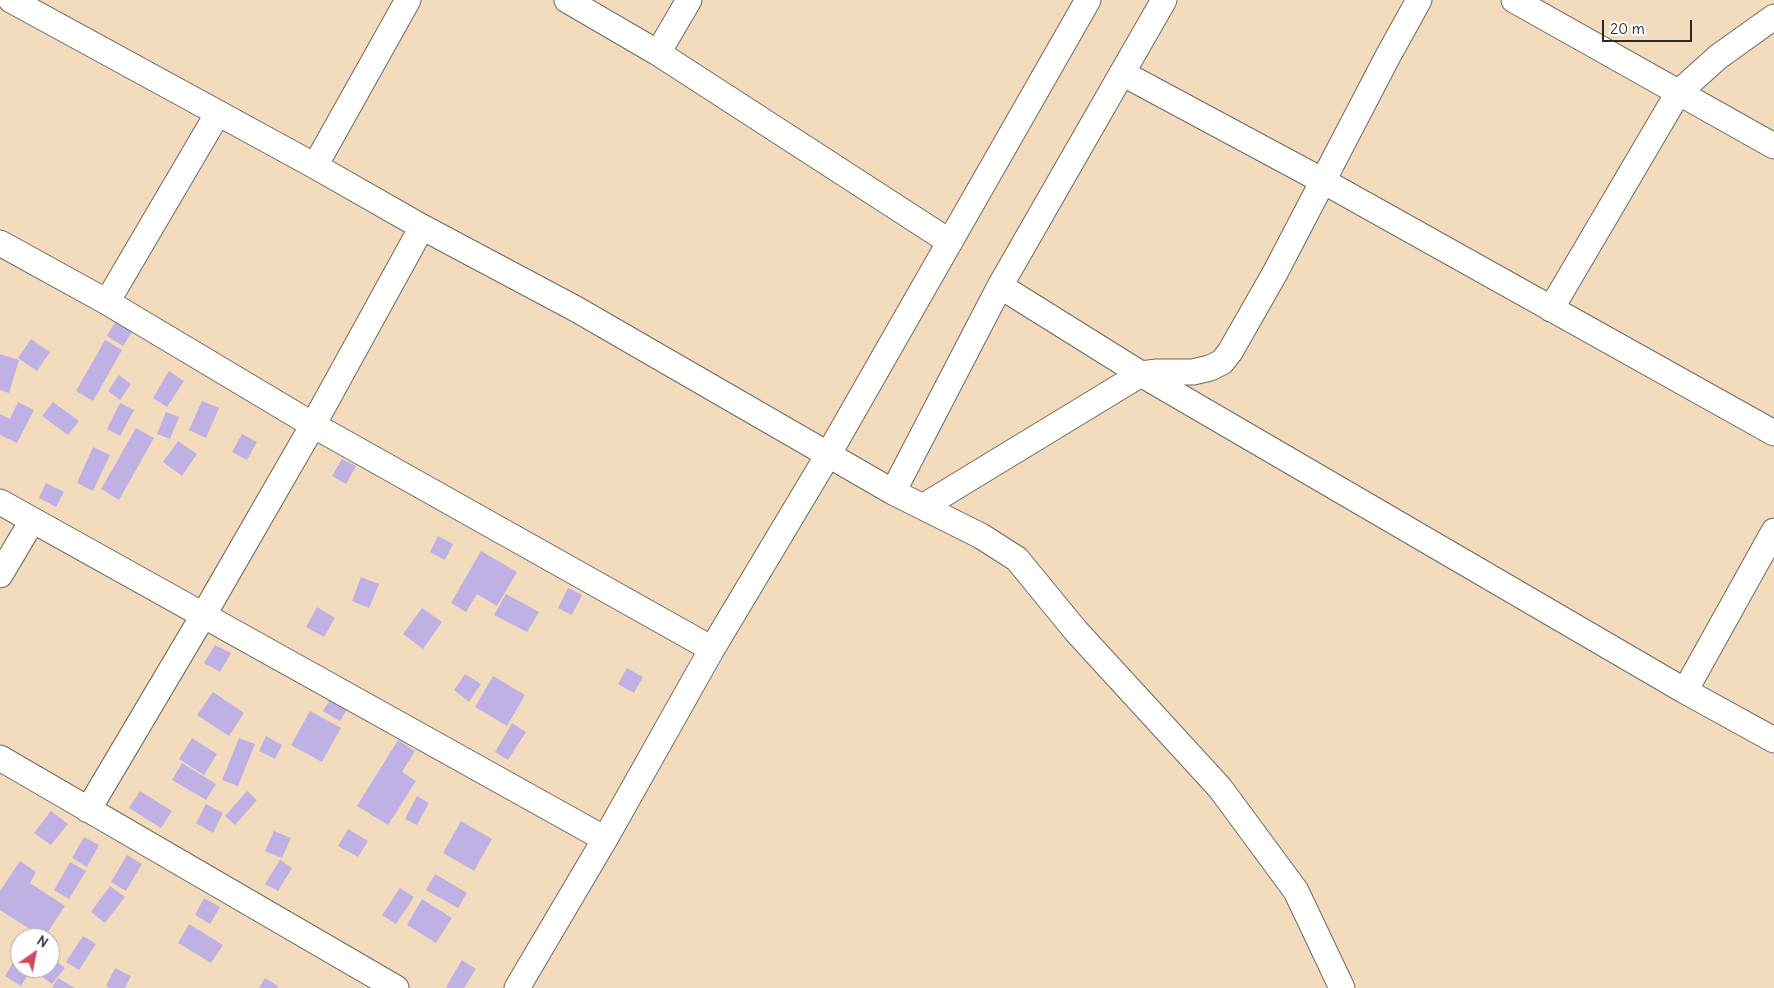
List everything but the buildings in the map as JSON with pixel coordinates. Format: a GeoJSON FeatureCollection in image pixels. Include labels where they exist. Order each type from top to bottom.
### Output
{"type":"FeatureCollection","features":[{"type":"Feature","properties":{"kind":"street"},"geometry":{"type":"LineString","coordinates":[[11,0],[576,310],[893,492],[981,536],[1018,559],[1076,631],[1220,788],[1296,891],[1342,988]]}},
{"type":"Feature","properties":{"kind":"street"},"geometry":{"type":"LineString","coordinates":[[315,166],[408,0]]}},
{"type":"Feature","properties":{"kind":"street"},"geometry":{"type":"LineString","coordinates":[[567,0],[658,53],[950,242]]}},
{"type":"Feature","properties":{"kind":"street"},"geometry":{"type":"LineString","coordinates":[[658,53],[689,0]]}},
{"type":"Feature","properties":{"kind":"street"},"geometry":{"type":"LineString","coordinates":[[520,987],[712,648],[828,455],[1088,0]]}},
{"type":"Feature","properties":{"kind":"street"},"geometry":{"type":"LineString","coordinates":[[893,492],[1000,286],[1164,0]]}},
{"type":"Feature","properties":{"kind":"street"},"geometry":{"type":"LineString","coordinates":[[924,506],[1141,374],[1193,372],[1210,368],[1222,362],[1230,352],[1270,281],[1419,0]]}},
{"type":"Feature","properties":{"kind":"street"},"geometry":{"type":"LineString","coordinates":[[1514,0],[1774,146]]}},
{"type":"Feature","properties":{"kind":"street"},"geometry":{"type":"LineString","coordinates":[[1551,309],[1678,93],[1718,57],[1774,17]]}},
{"type":"Feature","properties":{"kind":"street"},"geometry":{"type":"LineString","coordinates":[[1122,73],[1322,181],[1774,433]]}},
{"type":"Feature","properties":{"kind":"street"},"geometry":{"type":"LineString","coordinates":[[107,302],[218,113]]}},
{"type":"Feature","properties":{"kind":"street"},"geometry":{"type":"LineString","coordinates":[[88,810],[313,425],[422,227]]}},
{"type":"Feature","properties":{"kind":"street"},"geometry":{"type":"LineString","coordinates":[[1,247],[107,302],[313,425],[712,648]]}},
{"type":"Feature","properties":{"kind":"street"},"geometry":{"type":"LineString","coordinates":[[1000,286],[1141,374],[1685,691],[1774,740]]}},
{"type":"Feature","properties":{"kind":"street"},"geometry":{"type":"LineString","coordinates":[[0,502],[605,839]]}},
{"type":"Feature","properties":{"kind":"street"},"geometry":{"type":"LineString","coordinates":[[0,575],[32,521]]}},
{"type":"Feature","properties":{"kind":"street"},"geometry":{"type":"LineString","coordinates":[[1685,691],[1774,531]]}},
{"type":"Feature","properties":{"kind":"street"},"geometry":{"type":"LineString","coordinates":[[0,758],[396,988]]}}]}
